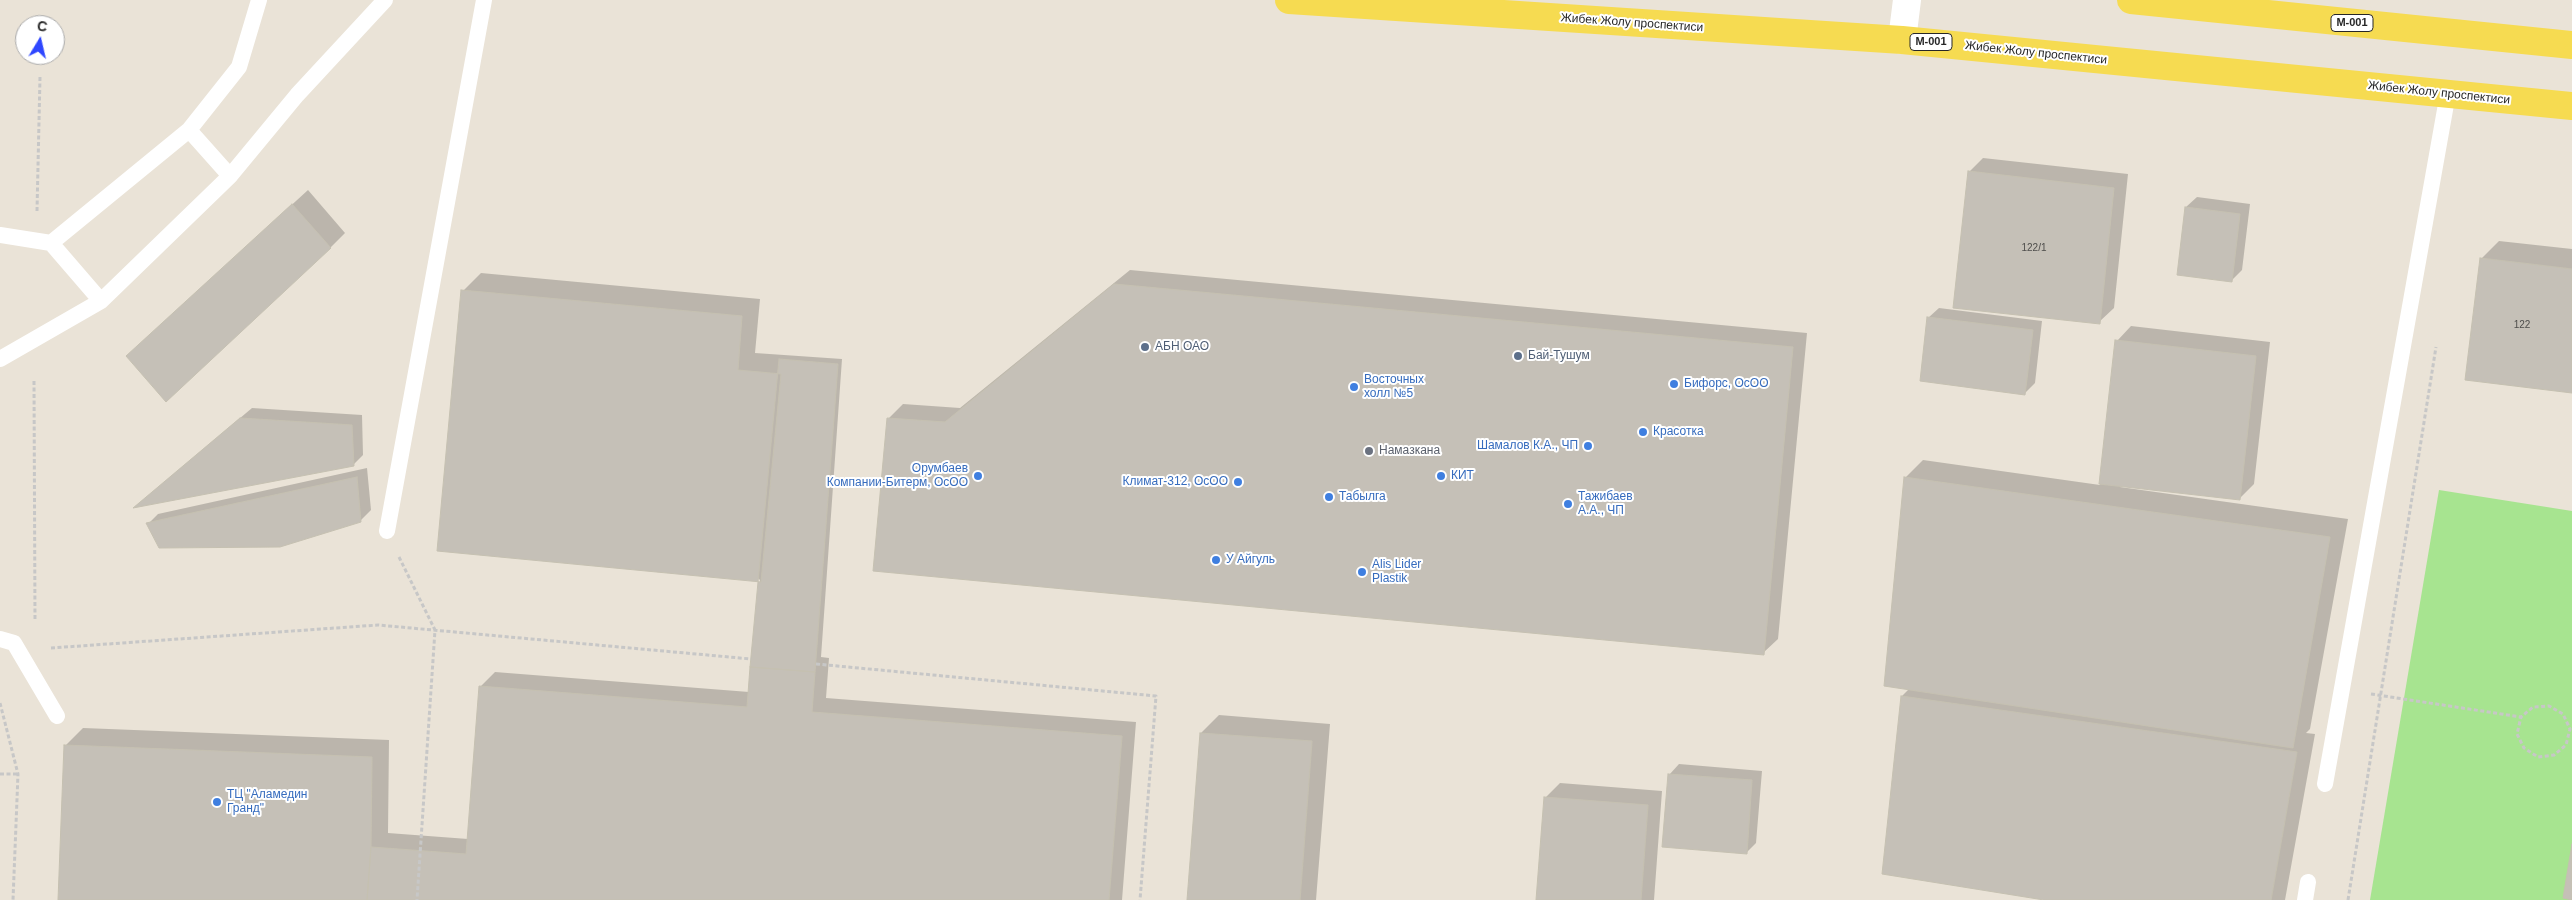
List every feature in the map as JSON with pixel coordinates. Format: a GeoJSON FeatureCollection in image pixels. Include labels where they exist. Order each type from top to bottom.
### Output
{"type":"FeatureCollection","features":[{"type":"Feature","properties":{"kind":"main road","name":"Жибек Жолу проспектиси"},"geometry":{"type":"LineString","coordinates":[[1289,0],[1902,40],[2572,106]]}},
{"type":"Feature","properties":{"kind":"main road","name":"М-001"},"geometry":{"type":"LineString","coordinates":[[2131,0],[2572,45]]}},
{"type":"Feature","properties":{"kind":"street"},"geometry":{"type":"LineString","coordinates":[[1902,40],[1906,0]]}},
{"type":"Feature","properties":{"kind":"lane"},"geometry":{"type":"LineString","coordinates":[[44,243],[189,130],[239,66],[259,0]]}},
{"type":"Feature","properties":{"kind":"lane"},"geometry":{"type":"LineString","coordinates":[[0,359],[101,301],[230,176],[297,95],[386,0]]}},
{"type":"Feature","properties":{"kind":"lane"},"geometry":{"type":"LineString","coordinates":[[387,531],[484,0]]}},
{"type":"Feature","properties":{"kind":"lane"},"geometry":{"type":"LineString","coordinates":[[2325,784],[2448,93]]}},
{"type":"Feature","properties":{"kind":"lane"},"geometry":{"type":"LineString","coordinates":[[189,130],[230,176]]}},
{"type":"Feature","properties":{"kind":"lane"},"geometry":{"type":"LineString","coordinates":[[0,235],[44,243],[101,301]]}},
{"type":"Feature","properties":{"kind":"lane"},"geometry":{"type":"LineString","coordinates":[[0,638],[14,643],[56,716]]}},
{"type":"Feature","properties":{"kind":"lane"},"geometry":{"type":"LineString","coordinates":[[2304,900],[2308,882]]}},
{"type":"Feature","properties":{"kind":"path"},"geometry":{"type":"LineString","coordinates":[[40,77],[44,243]]}},
{"type":"Feature","properties":{"kind":"path"},"geometry":{"type":"LineString","coordinates":[[2348,900],[2437,344]]}},
{"type":"Feature","properties":{"kind":"path"},"geometry":{"type":"LineString","coordinates":[[34,381],[35,631]]}},
{"type":"Feature","properties":{"kind":"path"},"geometry":{"type":"LineString","coordinates":[[387,531],[435,630],[417,900]]}},
{"type":"Feature","properties":{"kind":"path"},"geometry":{"type":"LineString","coordinates":[[45,642],[50,648],[378,625],[751,659]]}},
{"type":"Feature","properties":{"kind":"path"},"geometry":{"type":"LineString","coordinates":[[816,664],[1156,696],[1140,900]]}},
{"type":"Feature","properties":{"kind":"path"},"geometry":{"type":"LineString","coordinates":[[2341,689],[2521,717]]}},
{"type":"Feature","properties":{"kind":"path"},"geometry":{"type":"LineString","coordinates":[[0,703],[18,774],[13,900]]}},
{"type":"Feature","properties":{"kind":"path"},"geometry":{"type":"LineString","coordinates":[[2549,706],[2563,714],[2570,729],[2566,745],[2554,755],[2538,757],[2524,748],[2517,734],[2521,717],[2533,707],[2549,706]]}},
{"type":"Feature","properties":{"kind":"path"},"geometry":{"type":"LineString","coordinates":[[2566,745],[2572,746]]}},
{"type":"Feature","properties":{"kind":"path"},"geometry":{"type":"LineString","coordinates":[[0,774],[18,774]]}},
{"type":"Feature","properties":{"kind":"green space"},"geometry":{"type":"Polygon","coordinates":[[[2439,490],[2572,511],[2572,900],[2370,900],[2439,490]]]}},
{"type":"Feature","properties":{"kind":"building"},"geometry":{"type":"Polygon","coordinates":[[[1968,171],[2114,188],[2100,324],[1953,308],[1968,171]]]}},
{"type":"Feature","properties":{"kind":"building"},"geometry":{"type":"Polygon","coordinates":[[[292,204],[331,248],[166,402],[126,356],[292,204]]]}},
{"type":"Feature","properties":{"kind":"building"},"geometry":{"type":"Polygon","coordinates":[[[2185,207],[2240,214],[2232,282],[2177,275],[2185,207]]]}},
{"type":"Feature","properties":{"kind":"building"},"geometry":{"type":"Polygon","coordinates":[[[2480,258],[2572,269],[2572,393],[2465,380],[2480,258]]]}},
{"type":"Feature","properties":{"kind":"building","name":"Табылга"},"geometry":{"type":"Polygon","coordinates":[[[1114,284],[1793,347],[1764,655],[873,571],[887,418],[945,422],[1114,284]]]}},
{"type":"Feature","properties":{"kind":"building"},"geometry":{"type":"Polygon","coordinates":[[[461,290],[742,316],[738,370],[781,374],[761,582],[437,551],[461,290]]]}},
{"type":"Feature","properties":{"kind":"building"},"geometry":{"type":"Polygon","coordinates":[[[1927,317],[2033,330],[2025,395],[1920,381],[1927,317]]]}},
{"type":"Feature","properties":{"kind":"building"},"geometry":{"type":"Polygon","coordinates":[[[2115,340],[2256,356],[2240,500],[2099,484],[2115,340]]]}},
{"type":"Feature","properties":{"kind":"building"},"geometry":{"type":"Polygon","coordinates":[[[779,359],[838,364],[815,672],[750,667],[779,359]]]}},
{"type":"Feature","properties":{"kind":"building"},"geometry":{"type":"Polygon","coordinates":[[[240,418],[352,425],[354,466],[133,508],[240,418]]]}},
{"type":"Feature","properties":{"kind":"building"},"geometry":{"type":"Polygon","coordinates":[[[357,477],[361,522],[280,547],[159,548],[146,523],[357,477]]]}},
{"type":"Feature","properties":{"kind":"building"},"geometry":{"type":"Polygon","coordinates":[[[1904,477],[2330,537],[2293,748],[1884,686],[1904,477]]]}},
{"type":"Feature","properties":{"kind":"building"},"geometry":{"type":"Polygon","coordinates":[[[750,667],[815,672],[812,712],[1122,736],[1109,900],[367,900],[371,847],[466,854],[479,686],[747,707],[750,667]]]}},
{"type":"Feature","properties":{"kind":"building"},"geometry":{"type":"Polygon","coordinates":[[[1901,696],[2297,752],[2271,900],[2044,900],[1882,874],[1901,696]]]}},
{"type":"Feature","properties":{"kind":"building"},"geometry":{"type":"Polygon","coordinates":[[[1200,733],[1312,741],[1300,900],[1187,900],[1200,733]]]}},
{"type":"Feature","properties":{"kind":"building","name":"ТЦ \"Аламедин Гранд\""},"geometry":{"type":"Polygon","coordinates":[[[64,745],[372,757],[371,847],[367,900],[58,900],[64,745]]]}},
{"type":"Feature","properties":{"kind":"building"},"geometry":{"type":"Polygon","coordinates":[[[1668,774],[1752,780],[1747,854],[1662,847],[1668,774]]]}},
{"type":"Feature","properties":{"kind":"building"},"geometry":{"type":"Polygon","coordinates":[[[1544,797],[1648,805],[1641,900],[1536,900],[1544,797]]]}},
{"type":"Feature","properties":{"kind":"building"},"geometry":{"type":"Polygon","coordinates":[[[2572,844],[2572,900],[2563,898],[2572,844]]]}},
{"type":"Feature","properties":{"kind":"place","name":"АБН ОАО"},"geometry":{"type":"Point","coordinates":[1145,347]}},
{"type":"Feature","properties":{"kind":"place","name":"Бай-Тушум"},"geometry":{"type":"Point","coordinates":[1518,356]}},
{"type":"Feature","properties":{"kind":"place","name":"Бифорс, ОсОО"},"geometry":{"type":"Point","coordinates":[1674,384]}},
{"type":"Feature","properties":{"kind":"place","name":"Восточных холл №5"},"geometry":{"type":"Point","coordinates":[1354,387]}},
{"type":"Feature","properties":{"kind":"place","name":"Красотка"},"geometry":{"type":"Point","coordinates":[1643,432]}},
{"type":"Feature","properties":{"kind":"place","name":"Шамалов К.А., ЧП"},"geometry":{"type":"Point","coordinates":[1588,446]}},
{"type":"Feature","properties":{"kind":"place","name":"Намазкана"},"geometry":{"type":"Point","coordinates":[1369,451]}},
{"type":"Feature","properties":{"kind":"place","name":"Орумбаев Компании-Битерм, ОсОО"},"geometry":{"type":"Point","coordinates":[978,476]}},
{"type":"Feature","properties":{"kind":"place","name":"КИТ"},"geometry":{"type":"Point","coordinates":[1441,476]}},
{"type":"Feature","properties":{"kind":"place","name":"Климат-312, ОсОО"},"geometry":{"type":"Point","coordinates":[1238,482]}},
{"type":"Feature","properties":{"kind":"place","name":"Табылга"},"geometry":{"type":"Point","coordinates":[1329,497]}},
{"type":"Feature","properties":{"kind":"place","name":"Тажибаев А.А., ЧП"},"geometry":{"type":"Point","coordinates":[1568,504]}},
{"type":"Feature","properties":{"kind":"place","name":"У Айгуль"},"geometry":{"type":"Point","coordinates":[1216,560]}},
{"type":"Feature","properties":{"kind":"place","name":"Alis Lider Plastik"},"geometry":{"type":"Point","coordinates":[1362,572]}},
{"type":"Feature","properties":{"kind":"place","name":"ТЦ \"Аламедин Гранд\""},"geometry":{"type":"Point","coordinates":[217,802]}}]}
